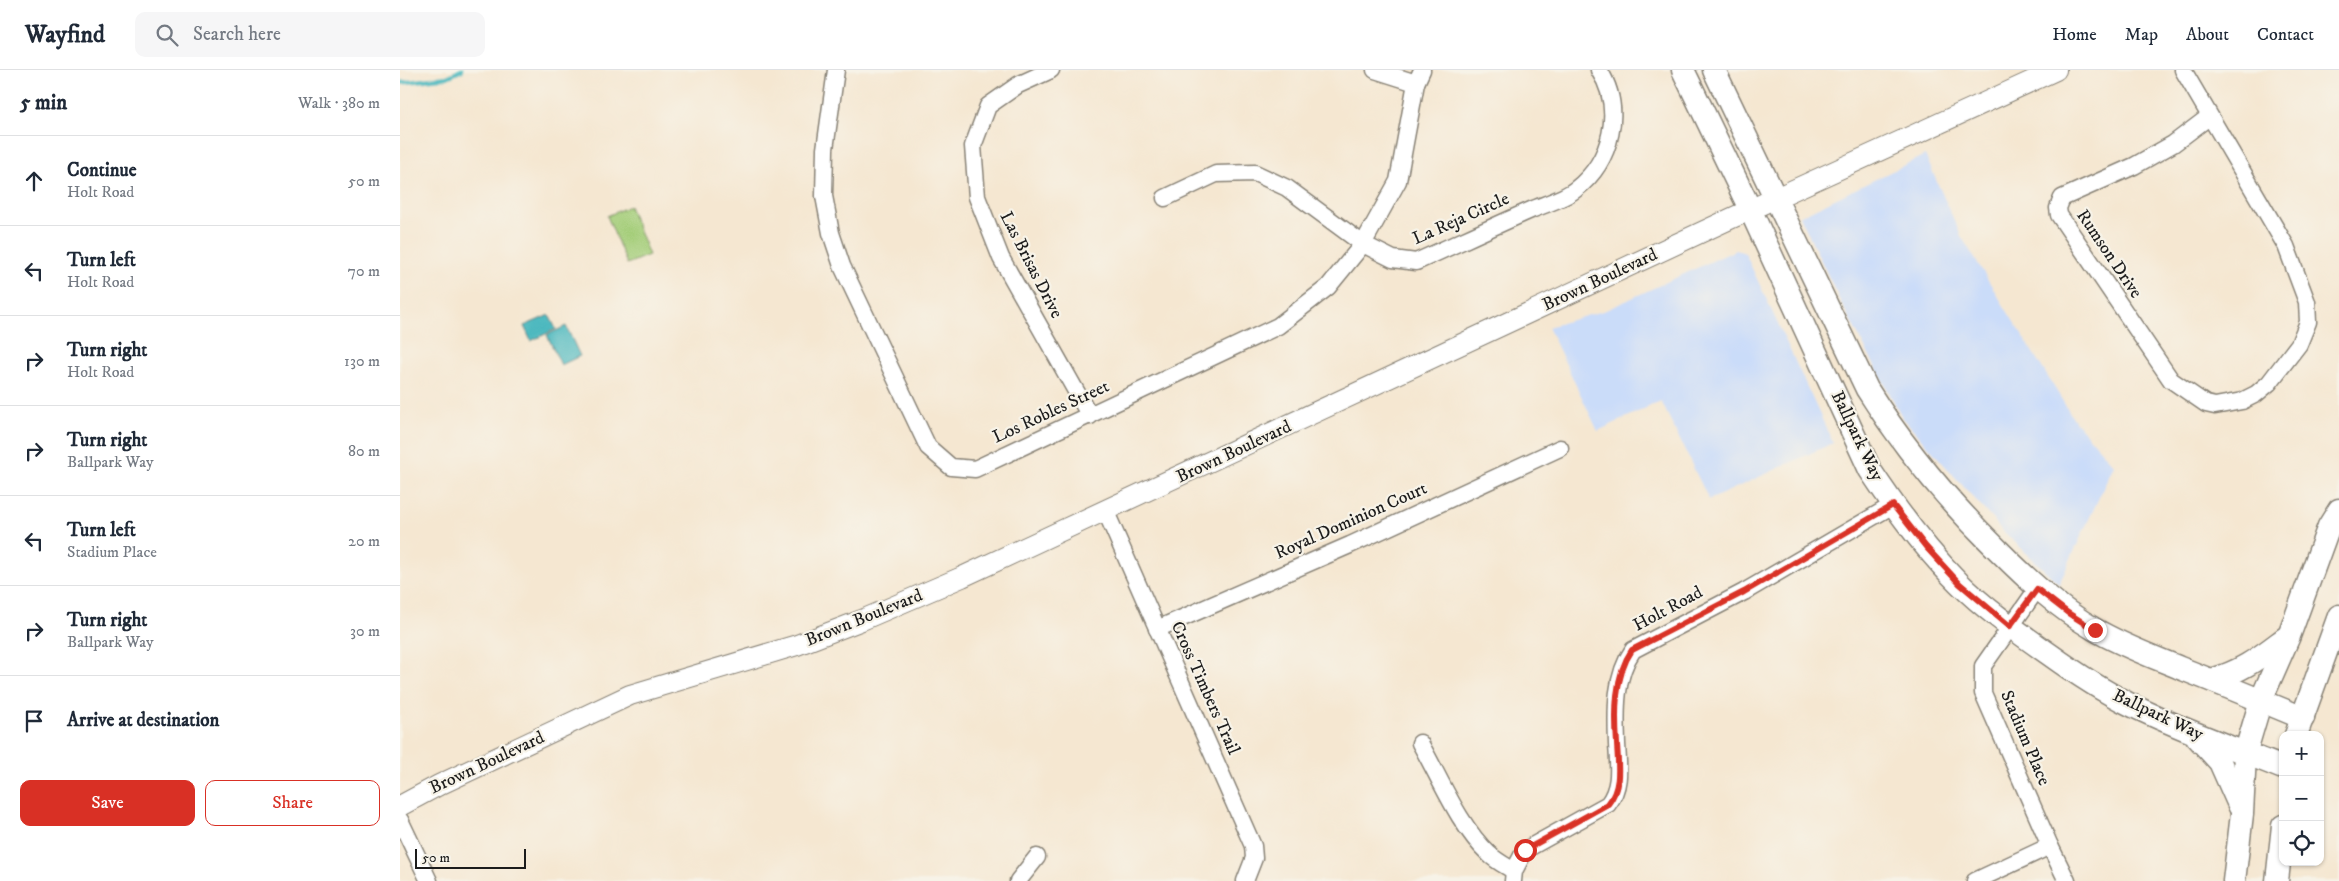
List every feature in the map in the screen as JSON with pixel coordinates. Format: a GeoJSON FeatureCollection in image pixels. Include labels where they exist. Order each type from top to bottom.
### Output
{"type":"FeatureCollection","features":[{"type":"Feature","properties":{"kind":"main road","name":"Ballpark Way"},"geometry":{"type":"LineString","coordinates":[[1683,70],[1750,209],[1870,470],[1893,505],[1926,547],[1960,584],[2010,626],[2079,675],[2126,703],[2192,733],[2279,767]]}},
{"type":"Feature","properties":{"kind":"main road","name":"Ballpark Way"},"geometry":{"type":"LineString","coordinates":[[1714,70],[1867,389],[1924,470],[1974,528],[2037,589],[2068,613],[2124,645],[2261,700],[2300,726]]}},
{"type":"Feature","properties":{"kind":"main road"},"geometry":{"type":"LineString","coordinates":[[2234,881],[2242,814],[2245,754],[2261,700],[2289,636],[2329,526],[2339,510]]}},
{"type":"Feature","properties":{"kind":"main road"},"geometry":{"type":"LineString","coordinates":[[2300,726],[2339,616]]}},
{"type":"Feature","properties":{"kind":"main road"},"geometry":{"type":"LineString","coordinates":[[2211,680],[2233,674],[2244,668],[2289,636]]}},
{"type":"Feature","properties":{"kind":"main road"},"geometry":{"type":"LineString","coordinates":[[2192,733],[2220,762],[2242,814]]}},
{"type":"Feature","properties":{"kind":"main road"},"geometry":{"type":"LineString","coordinates":[[2277,881],[2279,863]]}},
{"type":"Feature","properties":{"kind":"street","name":"Los Robles Street"},"geometry":{"type":"LineString","coordinates":[[836,70],[825,149],[824,196],[831,233],[842,266],[928,447],[951,467],[975,469],[1278,326],[1328,287],[1363,244],[1398,180],[1419,77]]}},
{"type":"Feature","properties":{"kind":"street","name":"Las Brisas Drive"},"geometry":{"type":"LineString","coordinates":[[1051,70],[1018,85],[988,106],[973,146],[977,197],[1001,258],[1090,416]]}},
{"type":"Feature","properties":{"kind":"street"},"geometry":{"type":"LineString","coordinates":[[1374,70],[1419,77]]}},
{"type":"Feature","properties":{"kind":"street","name":"La Reja Circle"},"geometry":{"type":"LineString","coordinates":[[1165,198],[1216,174],[1255,173],[1287,188],[1363,244],[1392,259],[1416,262],[1575,190],[1598,165],[1611,139],[1613,112],[1607,81],[1600,70]]}},
{"type":"Feature","properties":{"kind":"street","name":"Brown Boulevard"},"geometry":{"type":"LineString","coordinates":[[400,806],[439,785],[630,695],[796,645],[862,620],[1106,512],[1750,209],[2056,70]]}},
{"type":"Feature","properties":{"kind":"street"},"geometry":{"type":"LineString","coordinates":[[2183,70],[2210,116]]}},
{"type":"Feature","properties":{"kind":"street","name":"Rumson Drive"},"geometry":{"type":"LineString","coordinates":[[2210,116],[2286,246],[2307,302],[2308,322],[2299,344],[2270,383],[2256,394],[2242,401],[2215,406],[2206,404],[2170,380],[2075,241],[2059,215],[2058,208],[2062,198],[2134,166],[2173,144],[2210,116]]}},
{"type":"Feature","properties":{"kind":"street","name":"Royal Dominion Court"},"geometry":{"type":"LineString","coordinates":[[1157,629],[1350,545],[1560,448]]}},
{"type":"Feature","properties":{"kind":"street","name":"Holt Road"},"geometry":{"type":"LineString","coordinates":[[1514,876],[1525,850],[1608,804],[1613,797],[1617,788],[1619,761],[1617,707],[1621,674],[1632,650],[1744,592],[1893,505]]}},
{"type":"Feature","properties":{"kind":"street","name":"Cross Timbers Trail"},"geometry":{"type":"LineString","coordinates":[[1106,512],[1253,846],[1254,858],[1245,881]]}},
{"type":"Feature","properties":{"kind":"street","name":"Stadium Place"},"geometry":{"type":"LineString","coordinates":[[2037,589],[1983,666],[1983,693],[2067,881]]}},
{"type":"Feature","properties":{"kind":"street"},"geometry":{"type":"LineString","coordinates":[[1420,743],[1478,844],[1514,876]]}},
{"type":"Feature","properties":{"kind":"street"},"geometry":{"type":"LineString","coordinates":[[400,820],[429,881]]}},
{"type":"Feature","properties":{"kind":"street"},"geometry":{"type":"LineString","coordinates":[[1975,881],[2050,846]]}},
{"type":"Feature","properties":{"kind":"street"},"geometry":{"type":"LineString","coordinates":[[1018,881],[1037,857]]}},
{"type":"Feature","properties":{"kind":"shaded area"},"geometry":{"type":"Polygon","coordinates":[[[1925,155],[1961,236],[2075,421],[2114,465],[2059,584],[2001,529],[1902,417],[1839,299],[1800,216],[1925,155]]]}},
{"type":"Feature","properties":{"kind":"shaded area"},"geometry":{"type":"Polygon","coordinates":[[[1736,250],[1745,253],[1833,443],[1709,500],[1661,401],[1598,431],[1548,327],[1606,310],[1736,250]]]}},
{"type":"Feature","properties":{"kind":"green space"},"geometry":{"type":"Polygon","coordinates":[[[629,206],[649,255],[627,264],[607,216],[629,206]]]}},
{"type":"Feature","properties":{"kind":"water"},"geometry":{"type":"Polygon","coordinates":[[[549,315],[556,329],[531,341],[524,326],[549,315]]]}},
{"type":"Feature","properties":{"kind":"water"},"geometry":{"type":"Polygon","coordinates":[[[566,326],[580,356],[561,365],[547,335],[566,326]]]}},
{"type":"Feature","properties":{"kind":"waterway"},"geometry":{"type":"LineString","coordinates":[[400,83],[447,77],[462,70]]}},
{"type":"Feature","properties":{"kind":"route"},"geometry":{"type":"LineString","coordinates":[[1525,850],[1608,804],[1613,797],[1617,788],[1619,761],[1617,707],[1621,674],[1632,650],[1744,592],[1893,505],[1926,547],[1960,584],[2010,626],[2037,589],[2068,613],[2095,630]]}}]}
